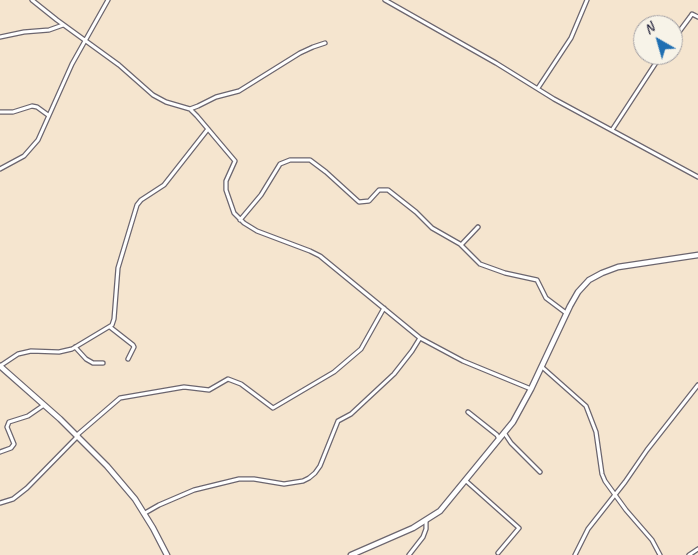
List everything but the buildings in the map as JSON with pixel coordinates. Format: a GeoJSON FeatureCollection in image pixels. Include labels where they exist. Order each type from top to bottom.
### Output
{"type":"FeatureCollection","features":[{"type":"Feature","properties":{"kind":"main road"},"geometry":{"type":"LineString","coordinates":[[351,555],[413,528],[440,511],[513,422],[542,367],[566,313],[578,292],[589,280],[602,272],[642,263],[698,255]]}},
{"type":"Feature","properties":{"kind":"main road"},"geometry":{"type":"LineString","coordinates":[[0,366],[78,435],[126,487],[145,513],[167,555]]}},
{"type":"Feature","properties":{"kind":"street"},"geometry":{"type":"LineString","coordinates":[[32,0],[119,65],[153,95],[166,102],[190,109],[235,161],[226,181],[226,190],[234,213],[240,220],[257,231],[320,256],[420,338],[463,361],[531,389]]}},
{"type":"Feature","properties":{"kind":"street"},"geometry":{"type":"LineString","coordinates":[[0,169],[18,160],[30,151],[38,140],[84,40],[108,0]]}},
{"type":"Feature","properties":{"kind":"street"},"geometry":{"type":"LineString","coordinates":[[385,0],[698,177]]}},
{"type":"Feature","properties":{"kind":"street"},"geometry":{"type":"LineString","coordinates":[[538,88],[567,44],[587,0]]}},
{"type":"Feature","properties":{"kind":"street"},"geometry":{"type":"LineString","coordinates":[[683,26],[692,14],[698,17]]}},
{"type":"Feature","properties":{"kind":"street"},"geometry":{"type":"LineString","coordinates":[[0,37],[24,32],[49,30],[63,25]]}},
{"type":"Feature","properties":{"kind":"street"},"geometry":{"type":"LineString","coordinates":[[190,109],[216,97],[239,91],[300,53],[313,46],[325,43]]}},
{"type":"Feature","properties":{"kind":"street"},"geometry":{"type":"LineString","coordinates":[[612,130],[654,65]]}},
{"type":"Feature","properties":{"kind":"street"},"geometry":{"type":"LineString","coordinates":[[0,112],[14,112],[32,106],[37,107],[48,115]]}},
{"type":"Feature","properties":{"kind":"street"},"geometry":{"type":"LineString","coordinates":[[0,366],[18,354],[31,351],[66,351],[110,326],[114,319],[118,268],[137,205],[141,200],[164,185],[208,129]]}},
{"type":"Feature","properties":{"kind":"street"},"geometry":{"type":"LineString","coordinates":[[240,220],[262,195],[280,164],[290,160],[304,159],[316,164],[359,202],[366,202],[379,190],[388,190],[416,212],[432,228],[461,246],[485,267],[535,279],[546,298],[566,313]]}},
{"type":"Feature","properties":{"kind":"street"},"geometry":{"type":"LineString","coordinates":[[461,246],[478,226]]}},
{"type":"Feature","properties":{"kind":"street"},"geometry":{"type":"LineString","coordinates":[[0,503],[13,499],[27,488],[78,435],[120,398],[184,387],[209,390],[228,379],[241,384],[271,408],[276,408],[334,372],[361,349],[384,308]]}},
{"type":"Feature","properties":{"kind":"street"},"geometry":{"type":"LineString","coordinates":[[110,326],[134,346],[128,359]]}},
{"type":"Feature","properties":{"kind":"street"},"geometry":{"type":"LineString","coordinates":[[145,513],[158,505],[194,490],[239,479],[254,479],[284,484],[303,481],[309,478],[320,466],[338,421],[351,414],[394,374],[420,338]]}},
{"type":"Feature","properties":{"kind":"street"},"geometry":{"type":"LineString","coordinates":[[75,347],[90,362],[104,363]]}},
{"type":"Feature","properties":{"kind":"street"},"geometry":{"type":"LineString","coordinates":[[542,367],[586,406],[596,432],[602,474],[614,496],[652,540],[660,555]]}},
{"type":"Feature","properties":{"kind":"street"},"geometry":{"type":"LineString","coordinates":[[575,555],[588,529],[646,450],[698,385]]}},
{"type":"Feature","properties":{"kind":"street"},"geometry":{"type":"LineString","coordinates":[[0,452],[14,444],[7,427],[9,422],[28,416],[44,405]]}},
{"type":"Feature","properties":{"kind":"street"},"geometry":{"type":"LineString","coordinates":[[468,412],[500,439]]}},
{"type":"Feature","properties":{"kind":"street"},"geometry":{"type":"LineString","coordinates":[[505,434],[511,443],[540,472]]}},
{"type":"Feature","properties":{"kind":"street"},"geometry":{"type":"LineString","coordinates":[[465,479],[518,527],[513,536],[498,553]]}},
{"type":"Feature","properties":{"kind":"street"},"geometry":{"type":"LineString","coordinates":[[409,555],[423,537],[426,521]]}},
{"type":"Feature","properties":{"kind":"street"},"geometry":{"type":"LineString","coordinates":[[689,555],[698,549]]}}]}
